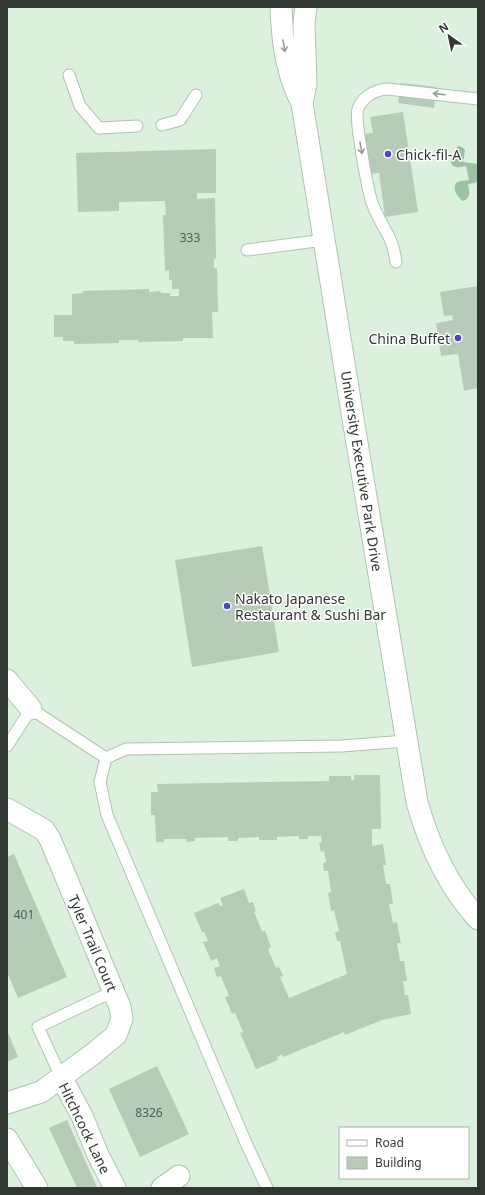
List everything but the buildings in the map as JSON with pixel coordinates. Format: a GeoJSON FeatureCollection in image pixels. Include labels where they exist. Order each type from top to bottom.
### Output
{"type":"FeatureCollection","features":[{"type":"Feature","properties":{"kind":"street","name":"University Executive Park Drive"},"geometry":{"type":"LineString","coordinates":[[280,7],[289,71],[295,91],[302,103]]}},
{"type":"Feature","properties":{"kind":"street","name":"University Executive Park Drive"},"geometry":{"type":"LineString","coordinates":[[306,7],[304,23],[306,84],[302,103],[417,802],[430,841],[449,879],[468,908],[478,919]]}},
{"type":"Feature","properties":{"kind":"street"},"geometry":{"type":"LineString","coordinates":[[7,680],[31,709]]}},
{"type":"Feature","properties":{"kind":"street","name":"Tyler Trail Court"},"geometry":{"type":"LineString","coordinates":[[7,809],[44,830],[50,839],[120,1007],[122,1019],[116,1035],[61,1077]]}},
{"type":"Feature","properties":{"kind":"street","name":"Hitchcock Lane"},"geometry":{"type":"LineString","coordinates":[[7,1103],[41,1092],[61,1077],[82,1116],[98,1155],[114,1188]]}},
{"type":"Feature","properties":{"kind":"street"},"geometry":{"type":"LineString","coordinates":[[7,1139],[37,1188]]}},
{"type":"Feature","properties":{"kind":"lane"},"geometry":{"type":"LineString","coordinates":[[69,75],[80,106],[99,128],[137,126]]}},
{"type":"Feature","properties":{"kind":"lane"},"geometry":{"type":"LineString","coordinates":[[396,262],[391,241],[376,212],[369,192],[357,121],[358,109],[374,91],[387,89],[478,99]]}},
{"type":"Feature","properties":{"kind":"lane"},"geometry":{"type":"LineString","coordinates":[[162,125],[180,120],[196,95]]}},
{"type":"Feature","properties":{"kind":"lane"},"geometry":{"type":"LineString","coordinates":[[247,250],[324,240]]}},
{"type":"Feature","properties":{"kind":"lane"},"geometry":{"type":"LineString","coordinates":[[7,746],[31,709],[106,758]]}},
{"type":"Feature","properties":{"kind":"lane"},"geometry":{"type":"LineString","coordinates":[[106,758],[126,749],[342,746],[406,741]]}},
{"type":"Feature","properties":{"kind":"lane"},"geometry":{"type":"LineString","coordinates":[[106,758],[100,782],[107,815],[246,1143],[267,1188]]}},
{"type":"Feature","properties":{"kind":"lane"},"geometry":{"type":"LineString","coordinates":[[61,1077],[38,1027],[114,991]]}},
{"type":"Feature","properties":{"kind":"green space"},"geometry":{"type":"Polygon","coordinates":[[[458,146],[465,150],[463,162],[478,164],[478,182],[468,184],[469,196],[463,201],[457,195],[455,186],[459,181],[469,180],[466,166],[453,166],[451,161],[454,151],[458,146]]]}},
{"type":"Feature","properties":{"kind":"place","name":"Chick-fil-A"},"geometry":{"type":"Point","coordinates":[388,154]}},
{"type":"Feature","properties":{"kind":"place","name":"China Buffet"},"geometry":{"type":"Point","coordinates":[458,338]}},
{"type":"Feature","properties":{"kind":"place","name":"Nakato Japanese Restaurant & Sushi Bar"},"geometry":{"type":"Point","coordinates":[227,606]}}]}
